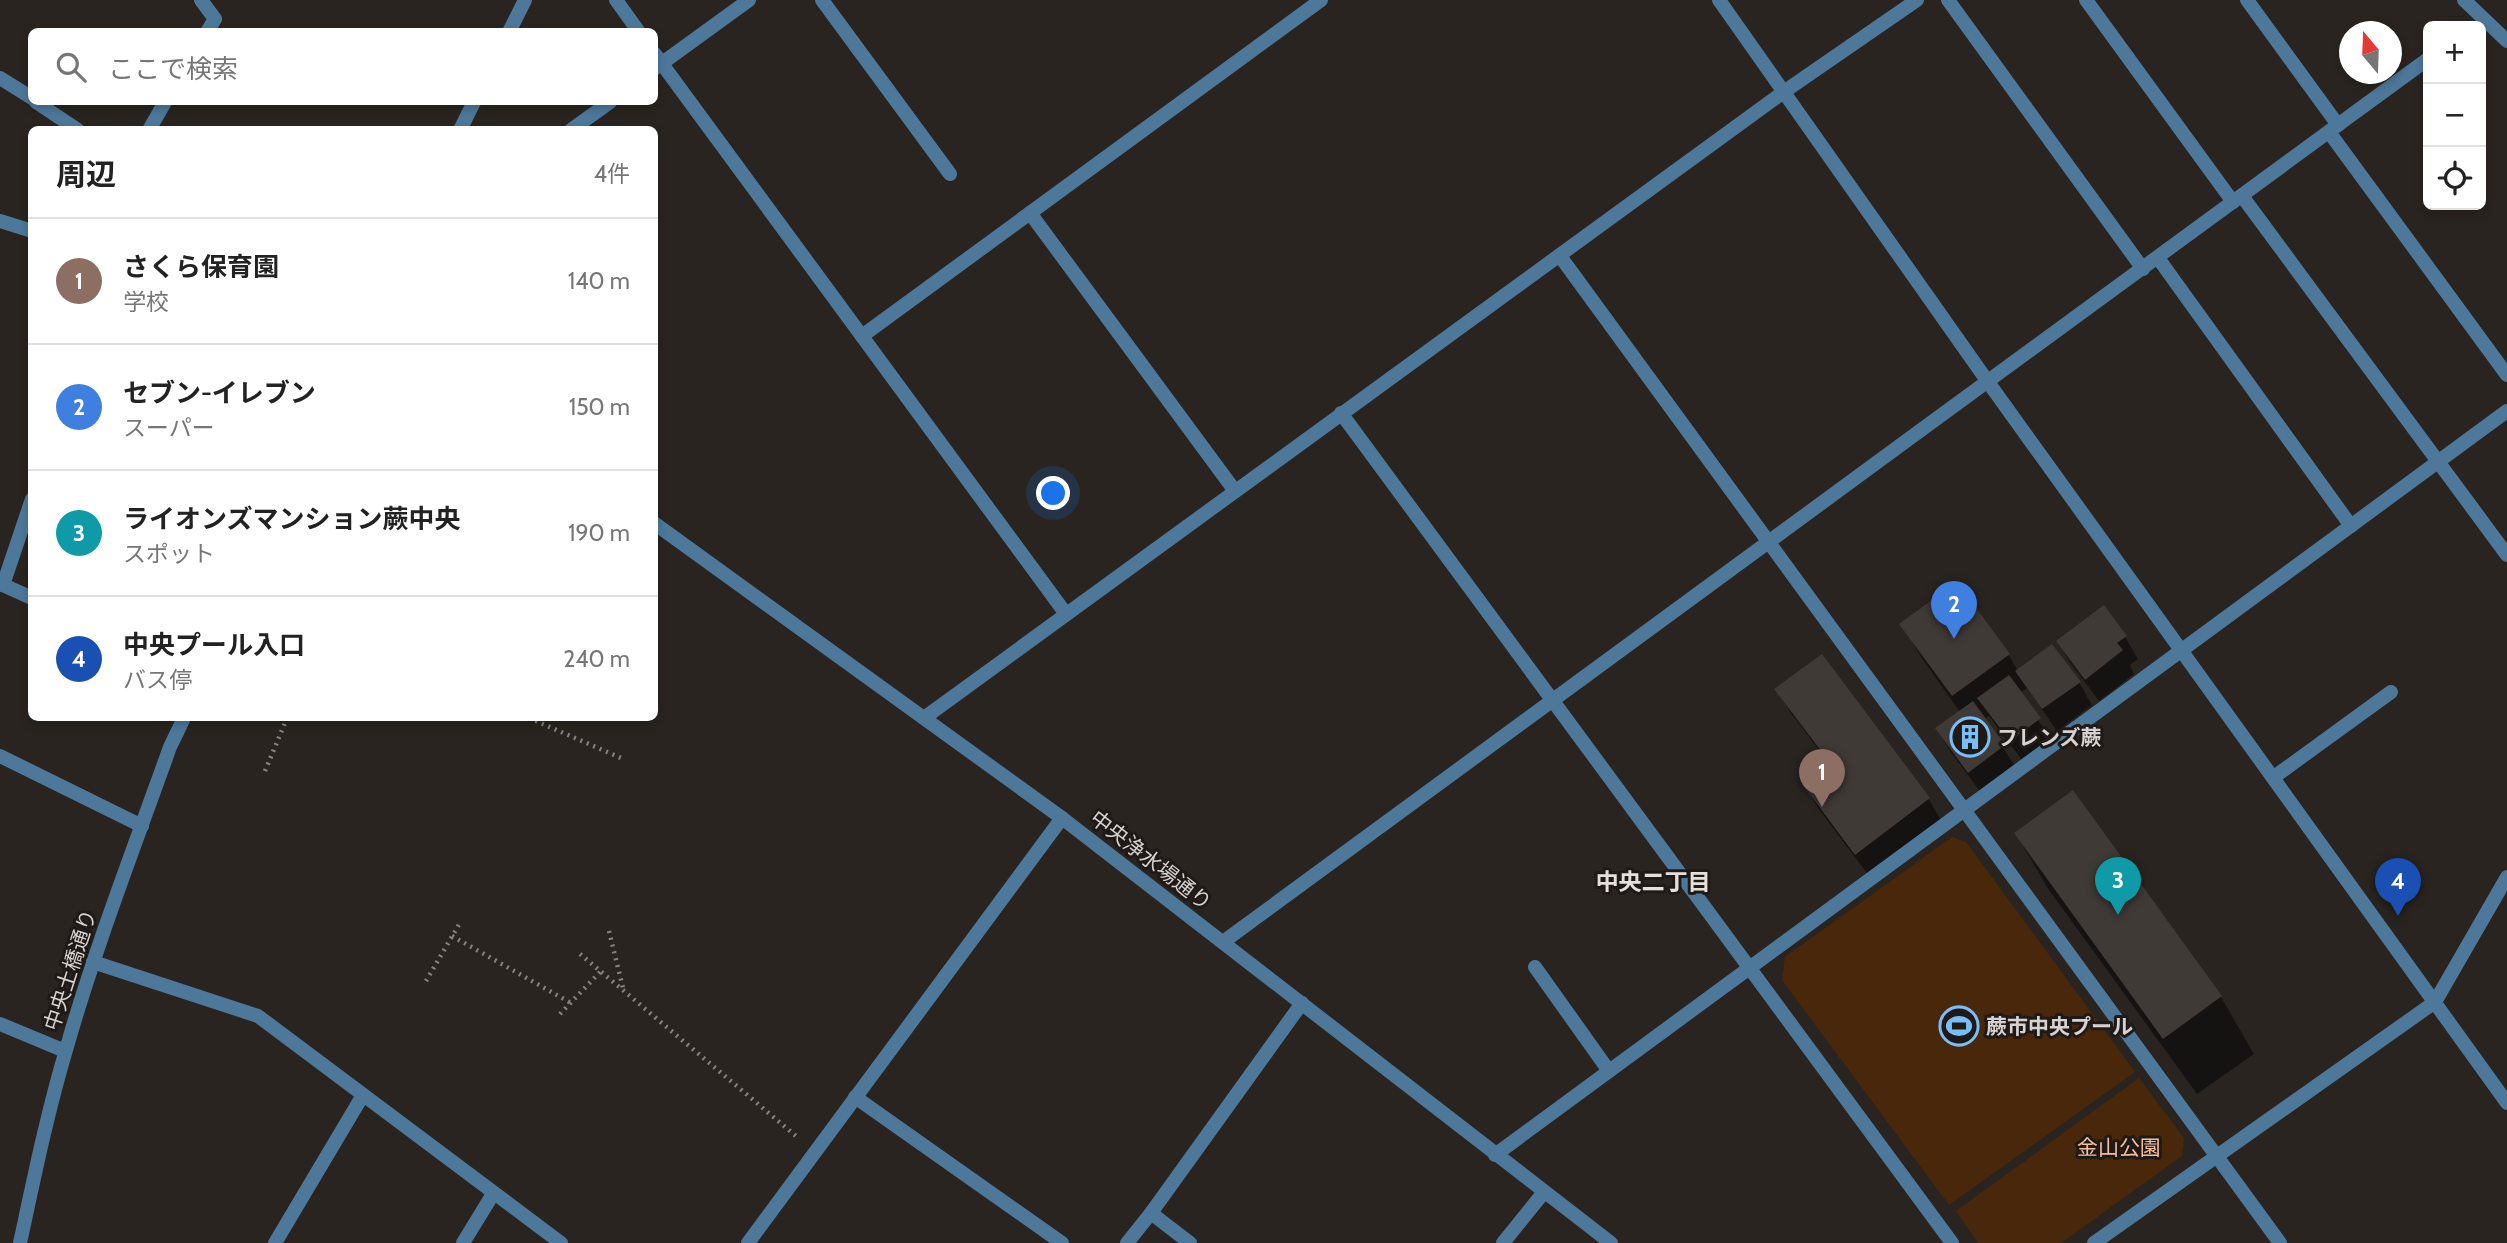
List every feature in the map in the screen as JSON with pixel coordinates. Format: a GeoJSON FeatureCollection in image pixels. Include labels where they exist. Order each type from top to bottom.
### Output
{"type":"FeatureCollection","features":[{"type":"Feature","properties":{"kind":"street"},"geometry":{"type":"LineString","coordinates":[[201,0],[215,19],[209,28]]}},
{"type":"Feature","properties":{"kind":"street"},"geometry":{"type":"LineString","coordinates":[[511,28],[525,0]]}},
{"type":"Feature","properties":{"kind":"street"},"geometry":{"type":"LineString","coordinates":[[616,0],[636,28]]}},
{"type":"Feature","properties":{"kind":"street"},"geometry":{"type":"LineString","coordinates":[[658,61],[749,0]]}},
{"type":"Feature","properties":{"kind":"street"},"geometry":{"type":"LineString","coordinates":[[822,0],[950,174]]}},
{"type":"Feature","properties":{"kind":"street"},"geometry":{"type":"LineString","coordinates":[[862,336],[1321,0]]}},
{"type":"Feature","properties":{"kind":"street"},"geometry":{"type":"LineString","coordinates":[[1719,0],[1989,382],[2507,1102]]}},
{"type":"Feature","properties":{"kind":"street"},"geometry":{"type":"LineString","coordinates":[[924,718],[1785,91],[1917,0]]}},
{"type":"Feature","properties":{"kind":"street"},"geometry":{"type":"LineString","coordinates":[[1948,0],[2143,269]]}},
{"type":"Feature","properties":{"kind":"street"},"geometry":{"type":"LineString","coordinates":[[2086,0],[2507,555]]}},
{"type":"Feature","properties":{"kind":"street"},"geometry":{"type":"LineString","coordinates":[[2247,0],[2333,129],[2507,375]]}},
{"type":"Feature","properties":{"kind":"street"},"geometry":{"type":"LineString","coordinates":[[2464,0],[2477,21]]}},
{"type":"Feature","properties":{"kind":"street"},"geometry":{"type":"LineString","coordinates":[[2486,27],[2507,41]]}},
{"type":"Feature","properties":{"kind":"street"},"geometry":{"type":"LineString","coordinates":[[658,63],[1066,614]]}},
{"type":"Feature","properties":{"kind":"street"},"geometry":{"type":"LineString","coordinates":[[1223,942],[2423,63]]}},
{"type":"Feature","properties":{"kind":"street"},"geometry":{"type":"LineString","coordinates":[[0,78],[28,96]]}},
{"type":"Feature","properties":{"kind":"street"},"geometry":{"type":"LineString","coordinates":[[40,105],[72,126]]}},
{"type":"Feature","properties":{"kind":"street"},"geometry":{"type":"LineString","coordinates":[[151,126],[164,105]]}},
{"type":"Feature","properties":{"kind":"street"},"geometry":{"type":"LineString","coordinates":[[462,126],[472,105]]}},
{"type":"Feature","properties":{"kind":"street"},"geometry":{"type":"LineString","coordinates":[[577,126],[606,105]]}},
{"type":"Feature","properties":{"kind":"street"},"geometry":{"type":"LineString","coordinates":[[1030,213],[1235,491]]}},
{"type":"Feature","properties":{"kind":"street"},"geometry":{"type":"LineString","coordinates":[[0,221],[28,230]]}},
{"type":"Feature","properties":{"kind":"street"},"geometry":{"type":"LineString","coordinates":[[1560,256],[2280,1243]]}},
{"type":"Feature","properties":{"kind":"street"},"geometry":{"type":"LineString","coordinates":[[2158,258],[2351,526]]}},
{"type":"Feature","properties":{"kind":"street"},"geometry":{"type":"LineString","coordinates":[[1495,1155],[2507,411]]}},
{"type":"Feature","properties":{"kind":"street"},"geometry":{"type":"LineString","coordinates":[[1341,413],[1952,1243]]}},
{"type":"Feature","properties":{"kind":"street"},"geometry":{"type":"LineString","coordinates":[[28,510],[1,584],[28,596]]}},
{"type":"Feature","properties":{"kind":"street","name":"中央浄水場通り"},"geometry":{"type":"LineString","coordinates":[[658,526],[1062,818],[1611,1243]]}},
{"type":"Feature","properties":{"kind":"street"},"geometry":{"type":"LineString","coordinates":[[2274,777],[2392,692]]}},
{"type":"Feature","properties":{"kind":"street","name":"中央土橋通り"},"geometry":{"type":"LineString","coordinates":[[20,1243],[65,1051],[93,962],[170,747],[183,721]]}},
{"type":"Feature","properties":{"kind":"street"},"geometry":{"type":"LineString","coordinates":[[0,756],[142,826]]}},
{"type":"Feature","properties":{"kind":"street"},"geometry":{"type":"LineString","coordinates":[[748,1243],[1062,818]]}},
{"type":"Feature","properties":{"kind":"street"},"geometry":{"type":"LineString","coordinates":[[2094,1243],[2435,1002],[2507,877]]}},
{"type":"Feature","properties":{"kind":"street"},"geometry":{"type":"LineString","coordinates":[[93,962],[258,1016],[561,1243]]}},
{"type":"Feature","properties":{"kind":"street"},"geometry":{"type":"LineString","coordinates":[[1535,967],[1609,1070]]}},
{"type":"Feature","properties":{"kind":"street"},"geometry":{"type":"LineString","coordinates":[[1127,1243],[1302,1003]]}},
{"type":"Feature","properties":{"kind":"street"},"geometry":{"type":"LineString","coordinates":[[0,1024],[65,1051]]}},
{"type":"Feature","properties":{"kind":"street"},"geometry":{"type":"LineString","coordinates":[[275,1243],[363,1095]]}},
{"type":"Feature","properties":{"kind":"street"},"geometry":{"type":"LineString","coordinates":[[855,1097],[1062,1243]]}},
{"type":"Feature","properties":{"kind":"street"},"geometry":{"type":"LineString","coordinates":[[1503,1243],[1544,1192]]}},
{"type":"Feature","properties":{"kind":"street"},"geometry":{"type":"LineString","coordinates":[[463,1243],[493,1194]]}},
{"type":"Feature","properties":{"kind":"street"},"geometry":{"type":"LineString","coordinates":[[1151,1213],[1190,1243]]}},
{"type":"Feature","properties":{"kind":"path"},"geometry":{"type":"LineString","coordinates":[[265,771],[286,721]]}},
{"type":"Feature","properties":{"kind":"path"},"geometry":{"type":"LineString","coordinates":[[536,721],[621,758]]}},
{"type":"Feature","properties":{"kind":"path"},"geometry":{"type":"LineString","coordinates":[[426,981],[461,921]]}},
{"type":"Feature","properties":{"kind":"path"},"geometry":{"type":"LineString","coordinates":[[609,932],[624,990]]}},
{"type":"Feature","properties":{"kind":"path"},"geometry":{"type":"LineString","coordinates":[[452,936],[571,1003]]}},
{"type":"Feature","properties":{"kind":"path"},"geometry":{"type":"LineString","coordinates":[[580,954],[815,1152]]}},
{"type":"Feature","properties":{"kind":"path"},"geometry":{"type":"LineString","coordinates":[[560,1014],[601,971]]}},
{"type":"Feature","properties":{"kind":"green space","name":"蕨市中央プール"},"geometry":{"type":"Polygon","coordinates":[[[1952,837],[1966,842],[2135,1072],[1949,1205],[1782,980],[1785,957],[1952,837]]]}},
{"type":"Feature","properties":{"kind":"green space","name":"金山公園"},"geometry":{"type":"Polygon","coordinates":[[[2139,1078],[2184,1138],[2182,1156],[2061,1243],[1978,1243],[1956,1211],[2139,1078]]]}},
{"type":"Feature","properties":{"kind":"building"},"geometry":{"type":"Polygon","coordinates":[[[1957,582],[2010,654],[1952,696],[1899,624],[1957,582]]]}},
{"type":"Feature","properties":{"kind":"building"},"geometry":{"type":"Polygon","coordinates":[[[2104,605],[2127,636],[2117,643],[2123,650],[2085,680],[2056,641],[2104,605]]]}},
{"type":"Feature","properties":{"kind":"building"},"geometry":{"type":"Polygon","coordinates":[[[2052,644],[2081,682],[2042,709],[2015,671],[2052,644]]]}},
{"type":"Feature","properties":{"kind":"building"},"geometry":{"type":"Polygon","coordinates":[[[1822,654],[1930,798],[1855,855],[1803,785],[1831,764],[1774,689],[1822,654]]]}},
{"type":"Feature","properties":{"kind":"building"},"geometry":{"type":"Polygon","coordinates":[[[2009,675],[2041,718],[2010,741],[1977,698],[2009,675]]]}},
{"type":"Feature","properties":{"kind":"building","name":"フレンズ蕨"},"geometry":{"type":"Polygon","coordinates":[[[1973,701],[2005,745],[1968,773],[1935,728],[1973,701]]]}},
{"type":"Feature","properties":{"kind":"building"},"geometry":{"type":"Polygon","coordinates":[[[2073,790],[2222,996],[2163,1039],[2014,833],[2073,790]]]}},
{"type":"Feature","properties":{"kind":"place","name":"セブン-イレブン"},"geometry":{"type":"Point","coordinates":[1954,639]}},
{"type":"Feature","properties":{"kind":"place","name":"フレンズ蕨"},"geometry":{"type":"Point","coordinates":[1970,737]}},
{"type":"Feature","properties":{"kind":"place","name":"さくら保育園"},"geometry":{"type":"Point","coordinates":[1822,807]}},
{"type":"Feature","properties":{"kind":"place","name":"ライオンズマンション蕨中央"},"geometry":{"type":"Point","coordinates":[2118,915]}},
{"type":"Feature","properties":{"kind":"place","name":"中央プール入口"},"geometry":{"type":"Point","coordinates":[2398,916]}},
{"type":"Feature","properties":{"kind":"place","name":"蕨市中央プール"},"geometry":{"type":"Point","coordinates":[1959,1026]}},
{"type":"Feature","properties":{"kind":"district","name":"中央二丁目"},"geometry":{"type":"Point","coordinates":[1653,882]}}]}
